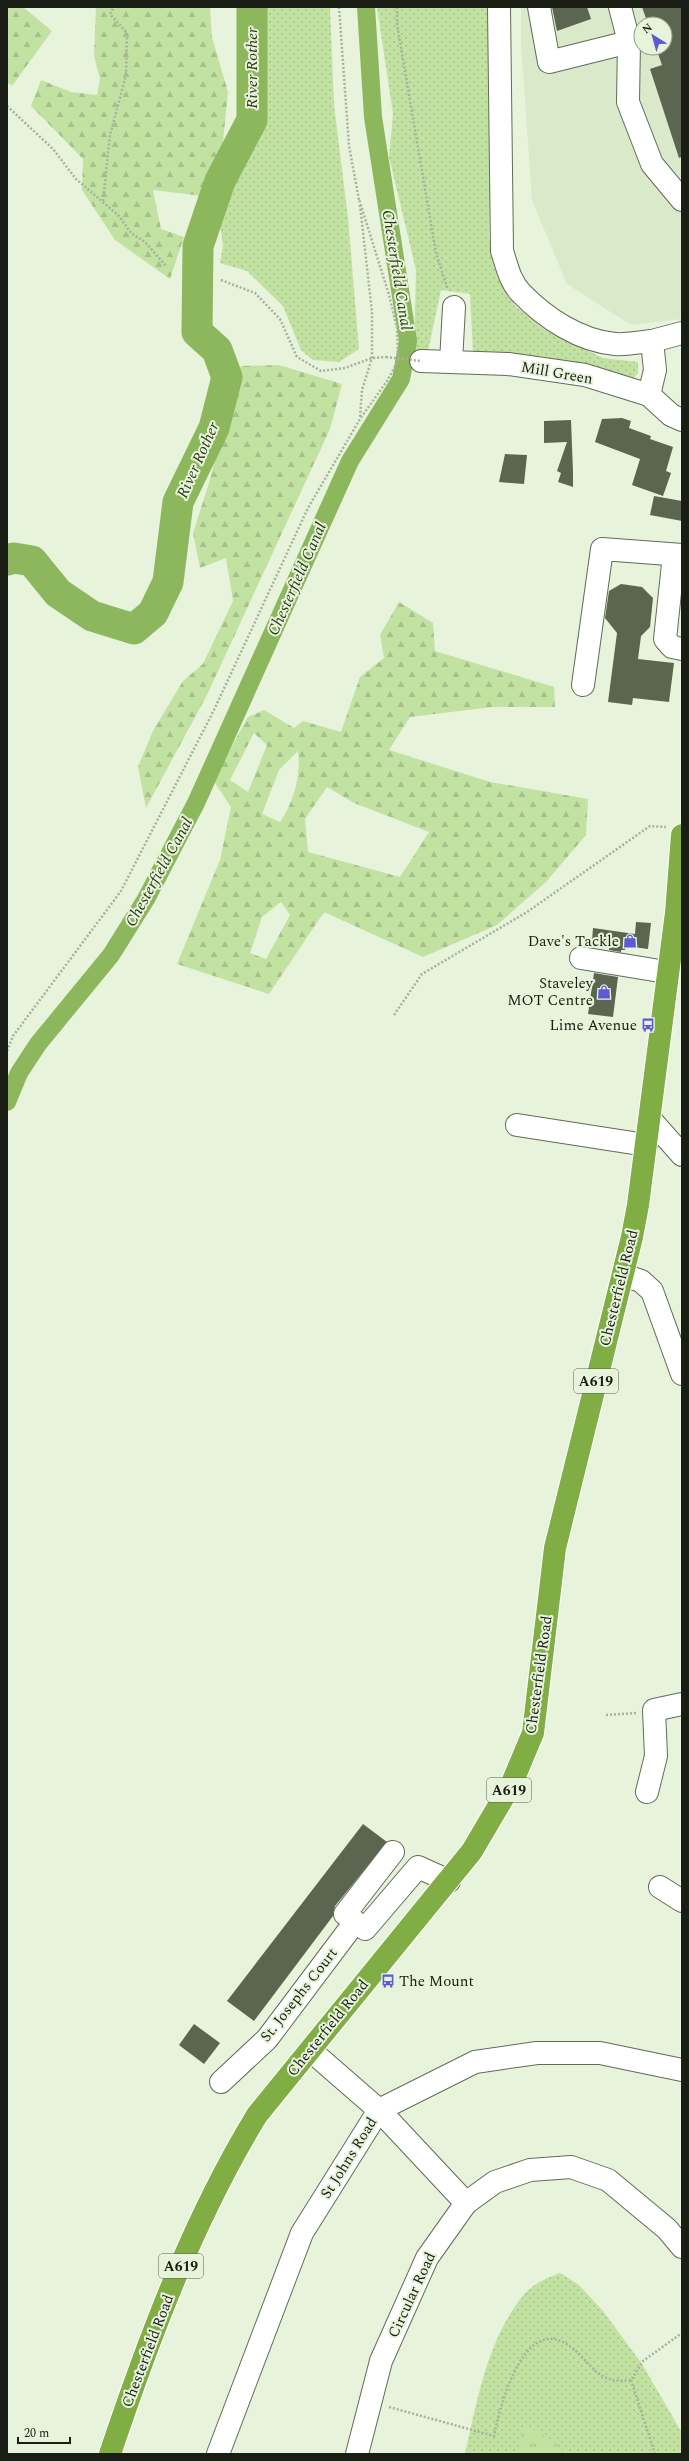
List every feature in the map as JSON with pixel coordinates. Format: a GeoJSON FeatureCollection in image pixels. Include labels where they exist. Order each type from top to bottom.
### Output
{"type":"FeatureCollection","features":[{"type":"Feature","properties":{"kind":"highway","name":"Chesterfield Road"},"geometry":{"type":"LineString","coordinates":[[110,2454],[142,2362],[179,2269],[229,2161],[257,2115],[449,1881],[490,1824],[519,1769],[533,1733],[555,1548],[632,1237],[679,914],[676,831]]}},
{"type":"Feature","properties":{"kind":"street"},"geometry":{"type":"LineString","coordinates":[[499,7],[502,251],[510,276],[521,293],[553,320],[581,336],[615,344],[652,340],[682,333]]}},
{"type":"Feature","properties":{"kind":"street"},"geometry":{"type":"LineString","coordinates":[[539,7],[549,62],[629,42]]}},
{"type":"Feature","properties":{"kind":"street"},"geometry":{"type":"LineString","coordinates":[[620,7],[629,42],[628,102],[652,164],[682,200]]}},
{"type":"Feature","properties":{"kind":"street"},"geometry":{"type":"LineString","coordinates":[[452,362],[454,308]]}},
{"type":"Feature","properties":{"kind":"street"},"geometry":{"type":"LineString","coordinates":[[649,395],[655,370],[652,340]]}},
{"type":"Feature","properties":{"kind":"street","name":"Mill Green"},"geometry":{"type":"LineString","coordinates":[[421,361],[508,364],[585,375],[649,395],[671,415],[682,420]]}},
{"type":"Feature","properties":{"kind":"street"},"geometry":{"type":"LineString","coordinates":[[583,685],[602,549],[678,555],[665,639],[672,647],[682,649]]}},
{"type":"Feature","properties":{"kind":"street"},"geometry":{"type":"LineString","coordinates":[[581,958],[666,972]]}},
{"type":"Feature","properties":{"kind":"street"},"geometry":{"type":"LineString","coordinates":[[650,1119],[682,1155]]}},
{"type":"Feature","properties":{"kind":"street"},"geometry":{"type":"LineString","coordinates":[[517,1125],[646,1144]]}},
{"type":"Feature","properties":{"kind":"street"},"geometry":{"type":"LineString","coordinates":[[623,1275],[641,1281],[652,1291],[677,1350],[682,1374]]}},
{"type":"Feature","properties":{"kind":"street"},"geometry":{"type":"LineString","coordinates":[[647,1792],[656,1756],[654,1710],[682,1704]]}},
{"type":"Feature","properties":{"kind":"street"},"geometry":{"type":"LineString","coordinates":[[393,1852],[345,1914],[366,1929],[418,1867],[449,1881]]}},
{"type":"Feature","properties":{"kind":"street"},"geometry":{"type":"LineString","coordinates":[[660,1887],[682,1901]]}},
{"type":"Feature","properties":{"kind":"street","name":"St. Josephs Court"},"geometry":{"type":"LineString","coordinates":[[221,2082],[268,2039],[355,1922]]}},
{"type":"Feature","properties":{"kind":"street"},"geometry":{"type":"LineString","coordinates":[[310,2050],[379,2110],[466,2203]]}},
{"type":"Feature","properties":{"kind":"street","name":"St Johns Road"},"geometry":{"type":"LineString","coordinates":[[218,2454],[302,2233],[379,2110],[475,2062],[537,2053],[600,2053],[682,2070]]}},
{"type":"Feature","properties":{"kind":"street","name":"Circular Road"},"geometry":{"type":"LineString","coordinates":[[357,2454],[381,2361],[427,2258],[466,2203],[495,2182],[530,2170],[571,2167],[608,2180],[667,2229],[682,2247]]}},
{"type":"Feature","properties":{"kind":"path"},"geometry":{"type":"LineString","coordinates":[[103,201],[110,135],[126,75],[127,33],[110,14],[114,7]]}},
{"type":"Feature","properties":{"kind":"path"},"geometry":{"type":"LineString","coordinates":[[339,7],[349,146],[359,199],[372,312],[372,358],[362,390],[360,418]]}},
{"type":"Feature","properties":{"kind":"path"},"geometry":{"type":"LineString","coordinates":[[397,7],[397,24],[436,253],[454,308]]}},
{"type":"Feature","properties":{"kind":"path"},"geometry":{"type":"LineString","coordinates":[[7,106],[53,149],[76,179],[119,216],[131,233],[145,242],[167,266]]}},
{"type":"Feature","properties":{"kind":"path"},"geometry":{"type":"LineString","coordinates":[[7,1051],[13,1036],[121,891],[214,710],[308,508],[360,418],[387,381],[398,361],[399,344],[389,296],[359,199]]}},
{"type":"Feature","properties":{"kind":"path"},"geometry":{"type":"LineString","coordinates":[[221,280],[255,293],[280,319],[297,357],[322,371],[345,368],[372,358],[386,357],[421,361]]}},
{"type":"Feature","properties":{"kind":"path"},"geometry":{"type":"LineString","coordinates":[[394,1015],[422,974],[527,912],[650,826],[676,831]]}},
{"type":"Feature","properties":{"kind":"path"},"geometry":{"type":"LineString","coordinates":[[606,1715],[654,1710]]}},
{"type":"Feature","properties":{"kind":"path"},"geometry":{"type":"LineString","coordinates":[[370,2401],[494,2436],[499,2410],[516,2368],[526,2353],[537,2343],[550,2340],[562,2342],[602,2377],[618,2382],[631,2380],[643,2361],[682,2332]]}},
{"type":"Feature","properties":{"kind":"path"},"geometry":{"type":"LineString","coordinates":[[631,2380],[655,2454]]}},
{"type":"Feature","properties":{"kind":"shaded area"},"geometry":{"type":"Polygon","coordinates":[[[521,7],[682,7],[682,319],[631,325],[567,284],[532,200],[521,43],[521,7]]]}},
{"type":"Feature","properties":{"kind":"green space"},"geometry":{"type":"Polygon","coordinates":[[[7,7],[23,7],[52,31],[12,86],[7,82],[7,7]]]}},
{"type":"Feature","properties":{"kind":"green space"},"geometry":{"type":"Polygon","coordinates":[[[96,7],[210,7],[212,37],[228,92],[222,152],[202,196],[153,190],[161,229],[184,237],[170,279],[115,240],[82,190],[83,159],[31,106],[41,80],[71,92],[97,95],[100,79],[94,56],[96,7]]]}},
{"type":"Feature","properties":{"kind":"green space"},"geometry":{"type":"Polygon","coordinates":[[[258,7],[330,7],[334,105],[348,218],[359,349],[339,362],[313,360],[301,350],[283,306],[247,271],[220,263],[223,245],[218,211],[250,148],[257,125],[258,7]]]}},
{"type":"Feature","properties":{"kind":"green space"},"geometry":{"type":"Polygon","coordinates":[[[377,7],[493,7],[489,238],[498,273],[515,306],[544,329],[603,358],[638,362],[638,373],[631,381],[473,353],[470,294],[441,290],[428,351],[414,350],[416,270],[389,157],[393,114],[377,7]]]}},
{"type":"Feature","properties":{"kind":"green space"},"geometry":{"type":"Polygon","coordinates":[[[279,365],[342,384],[330,429],[207,695],[146,808],[138,767],[153,731],[183,681],[203,664],[233,601],[226,558],[200,568],[193,533],[209,483],[234,382],[241,366],[279,365]]]}},
{"type":"Feature","properties":{"kind":"green space"},"geometry":{"type":"Polygon","coordinates":[[[399,602],[433,623],[435,651],[554,687],[555,707],[492,707],[410,717],[389,750],[490,782],[588,799],[586,835],[546,882],[497,925],[423,957],[324,912],[269,994],[177,964],[220,860],[231,807],[213,780],[248,717],[264,710],[294,728],[303,721],[341,732],[360,677],[384,658],[380,635],[399,602]],[[254,733],[230,780],[248,792],[267,745],[254,733]],[[298,751],[279,770],[262,814],[280,822],[293,797],[297,779],[299,760],[298,751]],[[327,787],[305,819],[308,852],[400,877],[429,832],[354,803],[327,787]],[[281,902],[262,917],[250,953],[266,959],[290,915],[281,902]]]}},
{"type":"Feature","properties":{"kind":"green space"},"geometry":{"type":"Polygon","coordinates":[[[560,2273],[579,2285],[603,2311],[642,2364],[682,2433],[682,2454],[465,2454],[485,2372],[500,2333],[510,2314],[522,2297],[530,2289],[539,2282],[560,2273]]]}},
{"type":"Feature","properties":{"kind":"green space"},"geometry":{"type":"Polygon","coordinates":[[[524,2424],[563,2447],[561,2454],[517,2454],[524,2424]]]}},
{"type":"Feature","properties":{"kind":"building"},"geometry":{"type":"Polygon","coordinates":[[[552,7],[587,7],[591,19],[557,31],[552,7]]]}},
{"type":"Feature","properties":{"kind":"building"},"geometry":{"type":"Polygon","coordinates":[[[642,7],[682,7],[682,157],[679,158],[650,69],[662,65],[659,56],[673,56],[673,16],[645,16],[642,7]]]}},
{"type":"Feature","properties":{"kind":"building"},"geometry":{"type":"Polygon","coordinates":[[[622,418],[631,421],[629,428],[651,436],[650,439],[673,447],[666,471],[671,473],[663,496],[632,485],[640,459],[595,442],[602,419],[622,418]]]}},
{"type":"Feature","properties":{"kind":"building"},"geometry":{"type":"Polygon","coordinates":[[[571,420],[573,487],[558,482],[561,473],[557,471],[567,442],[544,443],[544,421],[571,420]]]}},
{"type":"Feature","properties":{"kind":"building"},"geometry":{"type":"Polygon","coordinates":[[[505,454],[527,455],[524,484],[499,482],[505,454]]]}},
{"type":"Feature","properties":{"kind":"building"},"geometry":{"type":"Polygon","coordinates":[[[654,496],[682,501],[682,521],[650,515],[654,496]]]}},
{"type":"Feature","properties":{"kind":"building"},"geometry":{"type":"Polygon","coordinates":[[[621,584],[642,587],[653,598],[650,627],[641,636],[638,659],[674,663],[669,702],[633,698],[632,705],[608,702],[617,633],[605,618],[609,591],[621,584]]]}},
{"type":"Feature","properties":{"kind":"building"},"geometry":{"type":"Polygon","coordinates":[[[636,922],[651,923],[648,949],[626,946],[625,950],[621,950],[621,952],[609,950],[610,943],[592,941],[593,928],[635,934],[636,922]]]}},
{"type":"Feature","properties":{"kind":"building","name":"Staveley MOT Centre"},"geometry":{"type":"Polygon","coordinates":[[[594,973],[618,977],[613,1017],[588,1014],[594,973]]]}},
{"type":"Feature","properties":{"kind":"building"},"geometry":{"type":"Polygon","coordinates":[[[363,1824],[387,1842],[335,1906],[333,1916],[254,2021],[227,2001],[363,1824]]]}},
{"type":"Feature","properties":{"kind":"building"},"geometry":{"type":"Polygon","coordinates":[[[194,2024],[220,2043],[204,2064],[179,2045],[194,2024]]]}},
{"type":"Feature","properties":{"kind":"waterway","name":"River Rother"},"geometry":{"type":"LineString","coordinates":[[7,560],[14,558],[32,561],[58,593],[92,616],[134,629],[153,613],[168,582],[178,502],[214,428],[227,377],[217,350],[197,332],[198,246],[220,181],[252,120],[252,7]]}},
{"type":"Feature","properties":{"kind":"waterway","name":"Chesterfield Canal"},"geometry":{"type":"LineString","coordinates":[[7,1102],[19,1073],[38,1044],[111,955],[146,899],[196,803],[350,461],[401,379],[408,341],[373,117],[366,7]]}},
{"type":"Feature","properties":{"kind":"place","name":"Dave's Tackle"},"geometry":{"type":"Point","coordinates":[630,941]}},
{"type":"Feature","properties":{"kind":"place","name":"Staveley MOT Centre"},"geometry":{"type":"Point","coordinates":[604,992]}},
{"type":"Feature","properties":{"kind":"place","name":"Lime Avenue"},"geometry":{"type":"Point","coordinates":[648,1025]}},
{"type":"Feature","properties":{"kind":"place","name":"The Mount"},"geometry":{"type":"Point","coordinates":[388,1981]}}]}
